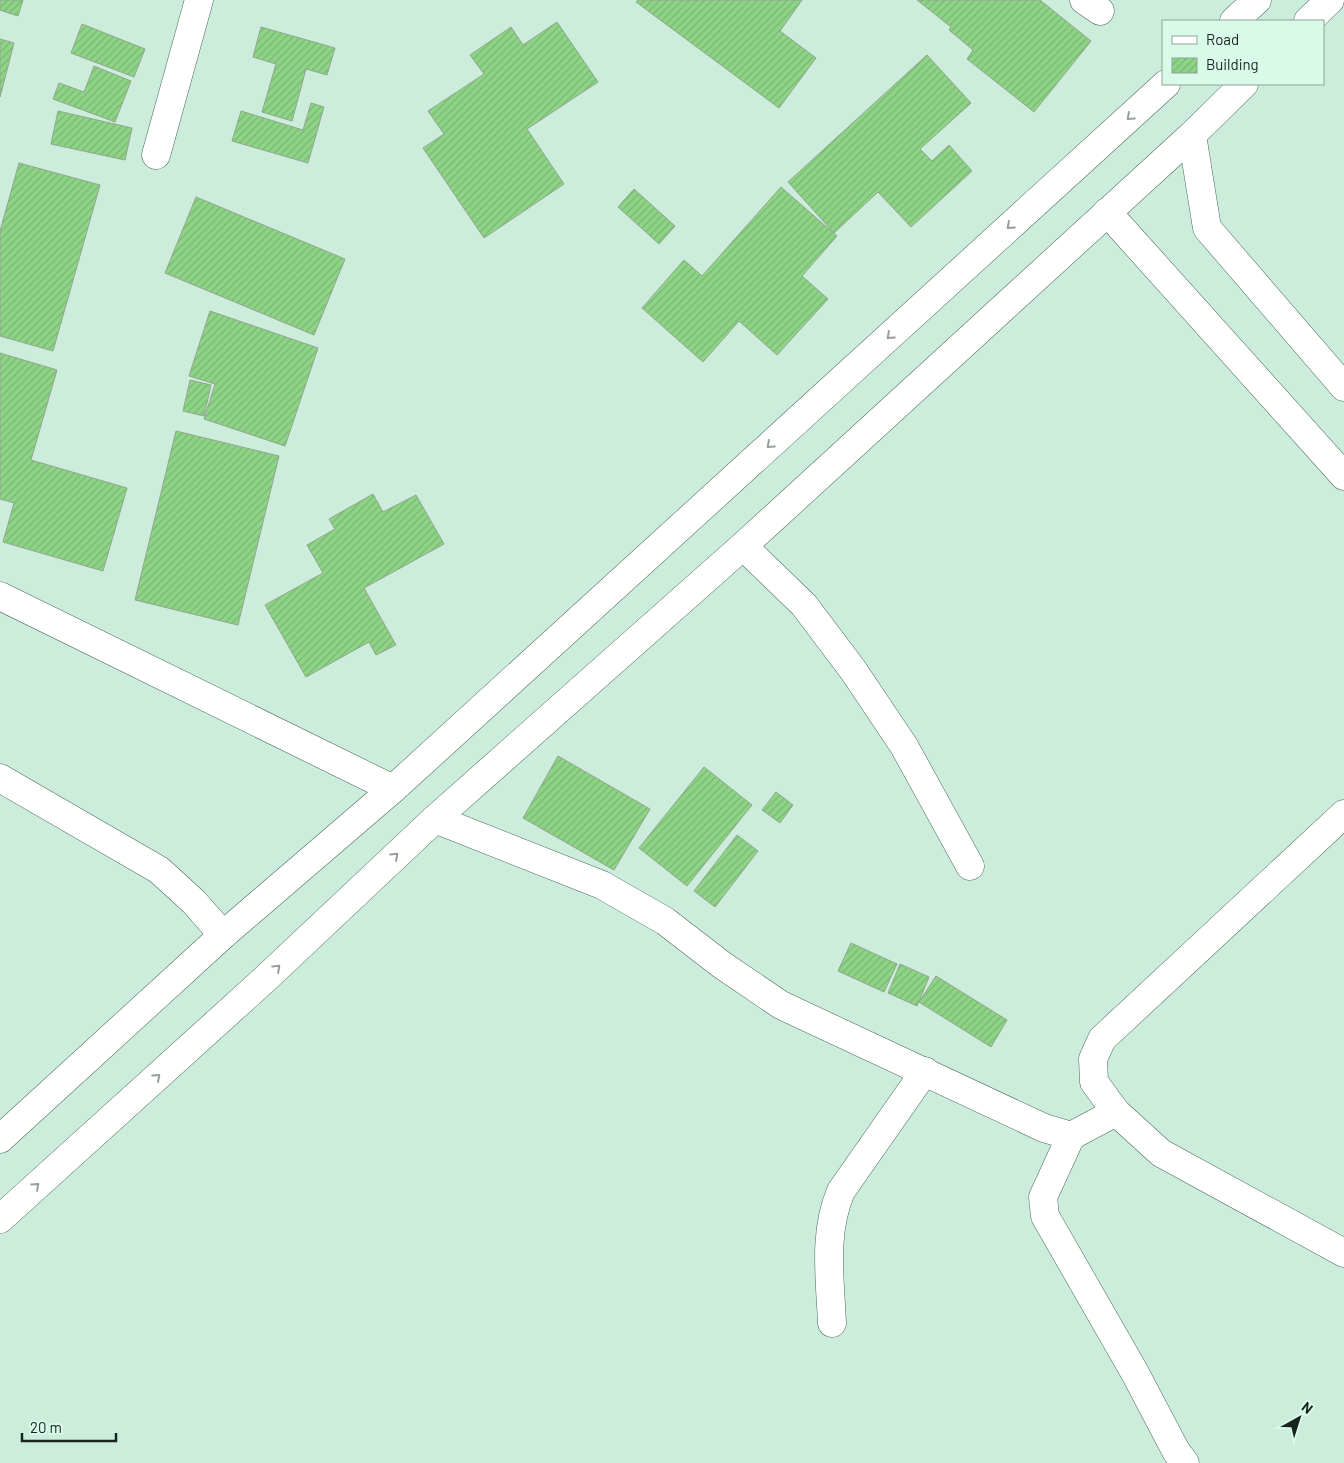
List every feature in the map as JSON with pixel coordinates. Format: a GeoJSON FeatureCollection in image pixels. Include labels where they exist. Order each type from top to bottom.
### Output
{"type":"FeatureCollection","features":[{"type":"Feature","properties":{"kind":"street"},"geometry":{"type":"LineString","coordinates":[[156,155],[199,0]]}},
{"type":"Feature","properties":{"kind":"street"},"geometry":{"type":"LineString","coordinates":[[1235,20],[1257,0]]}},
{"type":"Feature","properties":{"kind":"street"},"geometry":{"type":"LineString","coordinates":[[1309,20],[1330,0]]}},
{"type":"Feature","properties":{"kind":"street"},"geometry":{"type":"LineString","coordinates":[[0,1139],[223,935],[393,789],[1165,85]]}},
{"type":"Feature","properties":{"kind":"street"},"geometry":{"type":"LineString","coordinates":[[0,1219],[264,980],[435,819],[743,546],[1192,135],[1243,85]]}},
{"type":"Feature","properties":{"kind":"street"},"geometry":{"type":"LineString","coordinates":[[1192,135],[1207,228],[1344,387]]}},
{"type":"Feature","properties":{"kind":"street"},"geometry":{"type":"LineString","coordinates":[[1107,212],[1344,476]]}},
{"type":"Feature","properties":{"kind":"street"},"geometry":{"type":"LineString","coordinates":[[743,546],[804,605],[853,670],[904,746],[970,866]]}},
{"type":"Feature","properties":{"kind":"street"},"geometry":{"type":"LineString","coordinates":[[0,596],[393,789]]}},
{"type":"Feature","properties":{"kind":"street"},"geometry":{"type":"LineString","coordinates":[[0,778],[159,870],[194,902],[223,935]]}},
{"type":"Feature","properties":{"kind":"street"},"geometry":{"type":"LineString","coordinates":[[1344,814],[1102,1039],[1093,1059],[1094,1082],[1116,1112],[1162,1153],[1344,1253]]}},
{"type":"Feature","properties":{"kind":"street"},"geometry":{"type":"LineString","coordinates":[[435,819],[602,885],[665,921],[722,965],[781,1005],[1044,1128],[1071,1136]]}},
{"type":"Feature","properties":{"kind":"street"},"geometry":{"type":"LineString","coordinates":[[832,1323],[829,1235],[832,1211],[841,1192],[925,1072]]}},
{"type":"Feature","properties":{"kind":"street"},"geometry":{"type":"LineString","coordinates":[[1116,1112],[1071,1136],[1043,1197],[1045,1216],[1135,1373],[1176,1451],[1185,1463]]}},
{"type":"Feature","properties":{"kind":"building"},"geometry":{"type":"Polygon","coordinates":[[[0,0],[23,0],[18,16],[0,10],[0,0]]]}},
{"type":"Feature","properties":{"kind":"building"},"geometry":{"type":"Polygon","coordinates":[[[638,0],[802,0],[780,31],[816,58],[779,108],[636,2],[638,0]]]}},
{"type":"Feature","properties":{"kind":"building"},"geometry":{"type":"Polygon","coordinates":[[[917,0],[1040,0],[1091,41],[1034,112],[967,59],[973,50],[949,30],[951,27],[917,0]]]}},
{"type":"Feature","properties":{"kind":"building"},"geometry":{"type":"Polygon","coordinates":[[[557,22],[598,82],[527,129],[564,184],[484,238],[423,148],[444,134],[428,111],[484,74],[470,55],[511,27],[523,45],[557,22]]]}},
{"type":"Feature","properties":{"kind":"building"},"geometry":{"type":"Polygon","coordinates":[[[82,24],[145,49],[134,77],[71,53],[82,24]]]}},
{"type":"Feature","properties":{"kind":"building"},"geometry":{"type":"Polygon","coordinates":[[[261,27],[335,48],[327,75],[306,69],[292,121],[262,112],[276,64],[253,57],[261,27]]]}},
{"type":"Feature","properties":{"kind":"building"},"geometry":{"type":"Polygon","coordinates":[[[0,39],[14,43],[0,97],[0,39]]]}},
{"type":"Feature","properties":{"kind":"building"},"geometry":{"type":"Polygon","coordinates":[[[927,55],[971,103],[920,149],[932,161],[949,145],[972,171],[911,227],[878,192],[834,233],[788,182],[927,55]]]}},
{"type":"Feature","properties":{"kind":"building"},"geometry":{"type":"Polygon","coordinates":[[[94,66],[131,81],[115,122],[53,99],[59,83],[84,92],[94,66]]]}},
{"type":"Feature","properties":{"kind":"building"},"geometry":{"type":"Polygon","coordinates":[[[311,103],[324,107],[308,163],[232,141],[241,111],[303,130],[311,103]]]}},
{"type":"Feature","properties":{"kind":"building"},"geometry":{"type":"Polygon","coordinates":[[[58,111],[132,128],[125,160],[51,144],[58,111]]]}},
{"type":"Feature","properties":{"kind":"building"},"geometry":{"type":"Polygon","coordinates":[[[19,163],[100,185],[53,351],[0,336],[0,231],[19,163]]]}},
{"type":"Feature","properties":{"kind":"building"},"geometry":{"type":"Polygon","coordinates":[[[781,187],[837,236],[802,276],[828,299],[777,355],[739,321],[703,362],[642,308],[684,260],[702,276],[781,187]]]}},
{"type":"Feature","properties":{"kind":"building"},"geometry":{"type":"Polygon","coordinates":[[[634,189],[675,226],[659,244],[618,207],[634,189]]]}},
{"type":"Feature","properties":{"kind":"building"},"geometry":{"type":"Polygon","coordinates":[[[196,197],[345,259],[314,335],[165,273],[196,197]]]}},
{"type":"Feature","properties":{"kind":"building"},"geometry":{"type":"Polygon","coordinates":[[[210,311],[318,348],[285,446],[204,419],[215,384],[189,376],[210,311]]]}},
{"type":"Feature","properties":{"kind":"building"},"geometry":{"type":"Polygon","coordinates":[[[0,353],[57,370],[31,460],[127,488],[103,571],[3,542],[14,503],[0,499],[0,353]]]}},
{"type":"Feature","properties":{"kind":"building"},"geometry":{"type":"Polygon","coordinates":[[[190,380],[211,385],[204,416],[183,411],[190,380]]]}},
{"type":"Feature","properties":{"kind":"building"},"geometry":{"type":"Polygon","coordinates":[[[176,431],[279,456],[238,625],[135,600],[176,431]]]}},
{"type":"Feature","properties":{"kind":"building"},"geometry":{"type":"Polygon","coordinates":[[[373,494],[383,512],[416,495],[444,544],[364,588],[396,645],[376,655],[369,642],[306,677],[265,605],[323,573],[307,545],[335,529],[329,519],[373,494]]]}},
{"type":"Feature","properties":{"kind":"building"},"geometry":{"type":"Polygon","coordinates":[[[558,756],[650,809],[614,870],[523,818],[558,756]]]}},
{"type":"Feature","properties":{"kind":"building"},"geometry":{"type":"Polygon","coordinates":[[[704,767],[752,805],[687,886],[639,848],[704,767]]]}},
{"type":"Feature","properties":{"kind":"building"},"geometry":{"type":"Polygon","coordinates":[[[776,792],[793,805],[780,823],[762,810],[776,792]]]}},
{"type":"Feature","properties":{"kind":"building"},"geometry":{"type":"Polygon","coordinates":[[[737,835],[758,851],[715,907],[694,891],[737,835]]]}},
{"type":"Feature","properties":{"kind":"building"},"geometry":{"type":"Polygon","coordinates":[[[851,943],[897,964],[884,992],[838,971],[851,943]]]}},
{"type":"Feature","properties":{"kind":"building"},"geometry":{"type":"Polygon","coordinates":[[[900,964],[929,977],[917,1006],[888,993],[900,964]]]}},
{"type":"Feature","properties":{"kind":"building"},"geometry":{"type":"Polygon","coordinates":[[[936,976],[1007,1020],[991,1047],[919,1002],[936,976]]]}}]}
